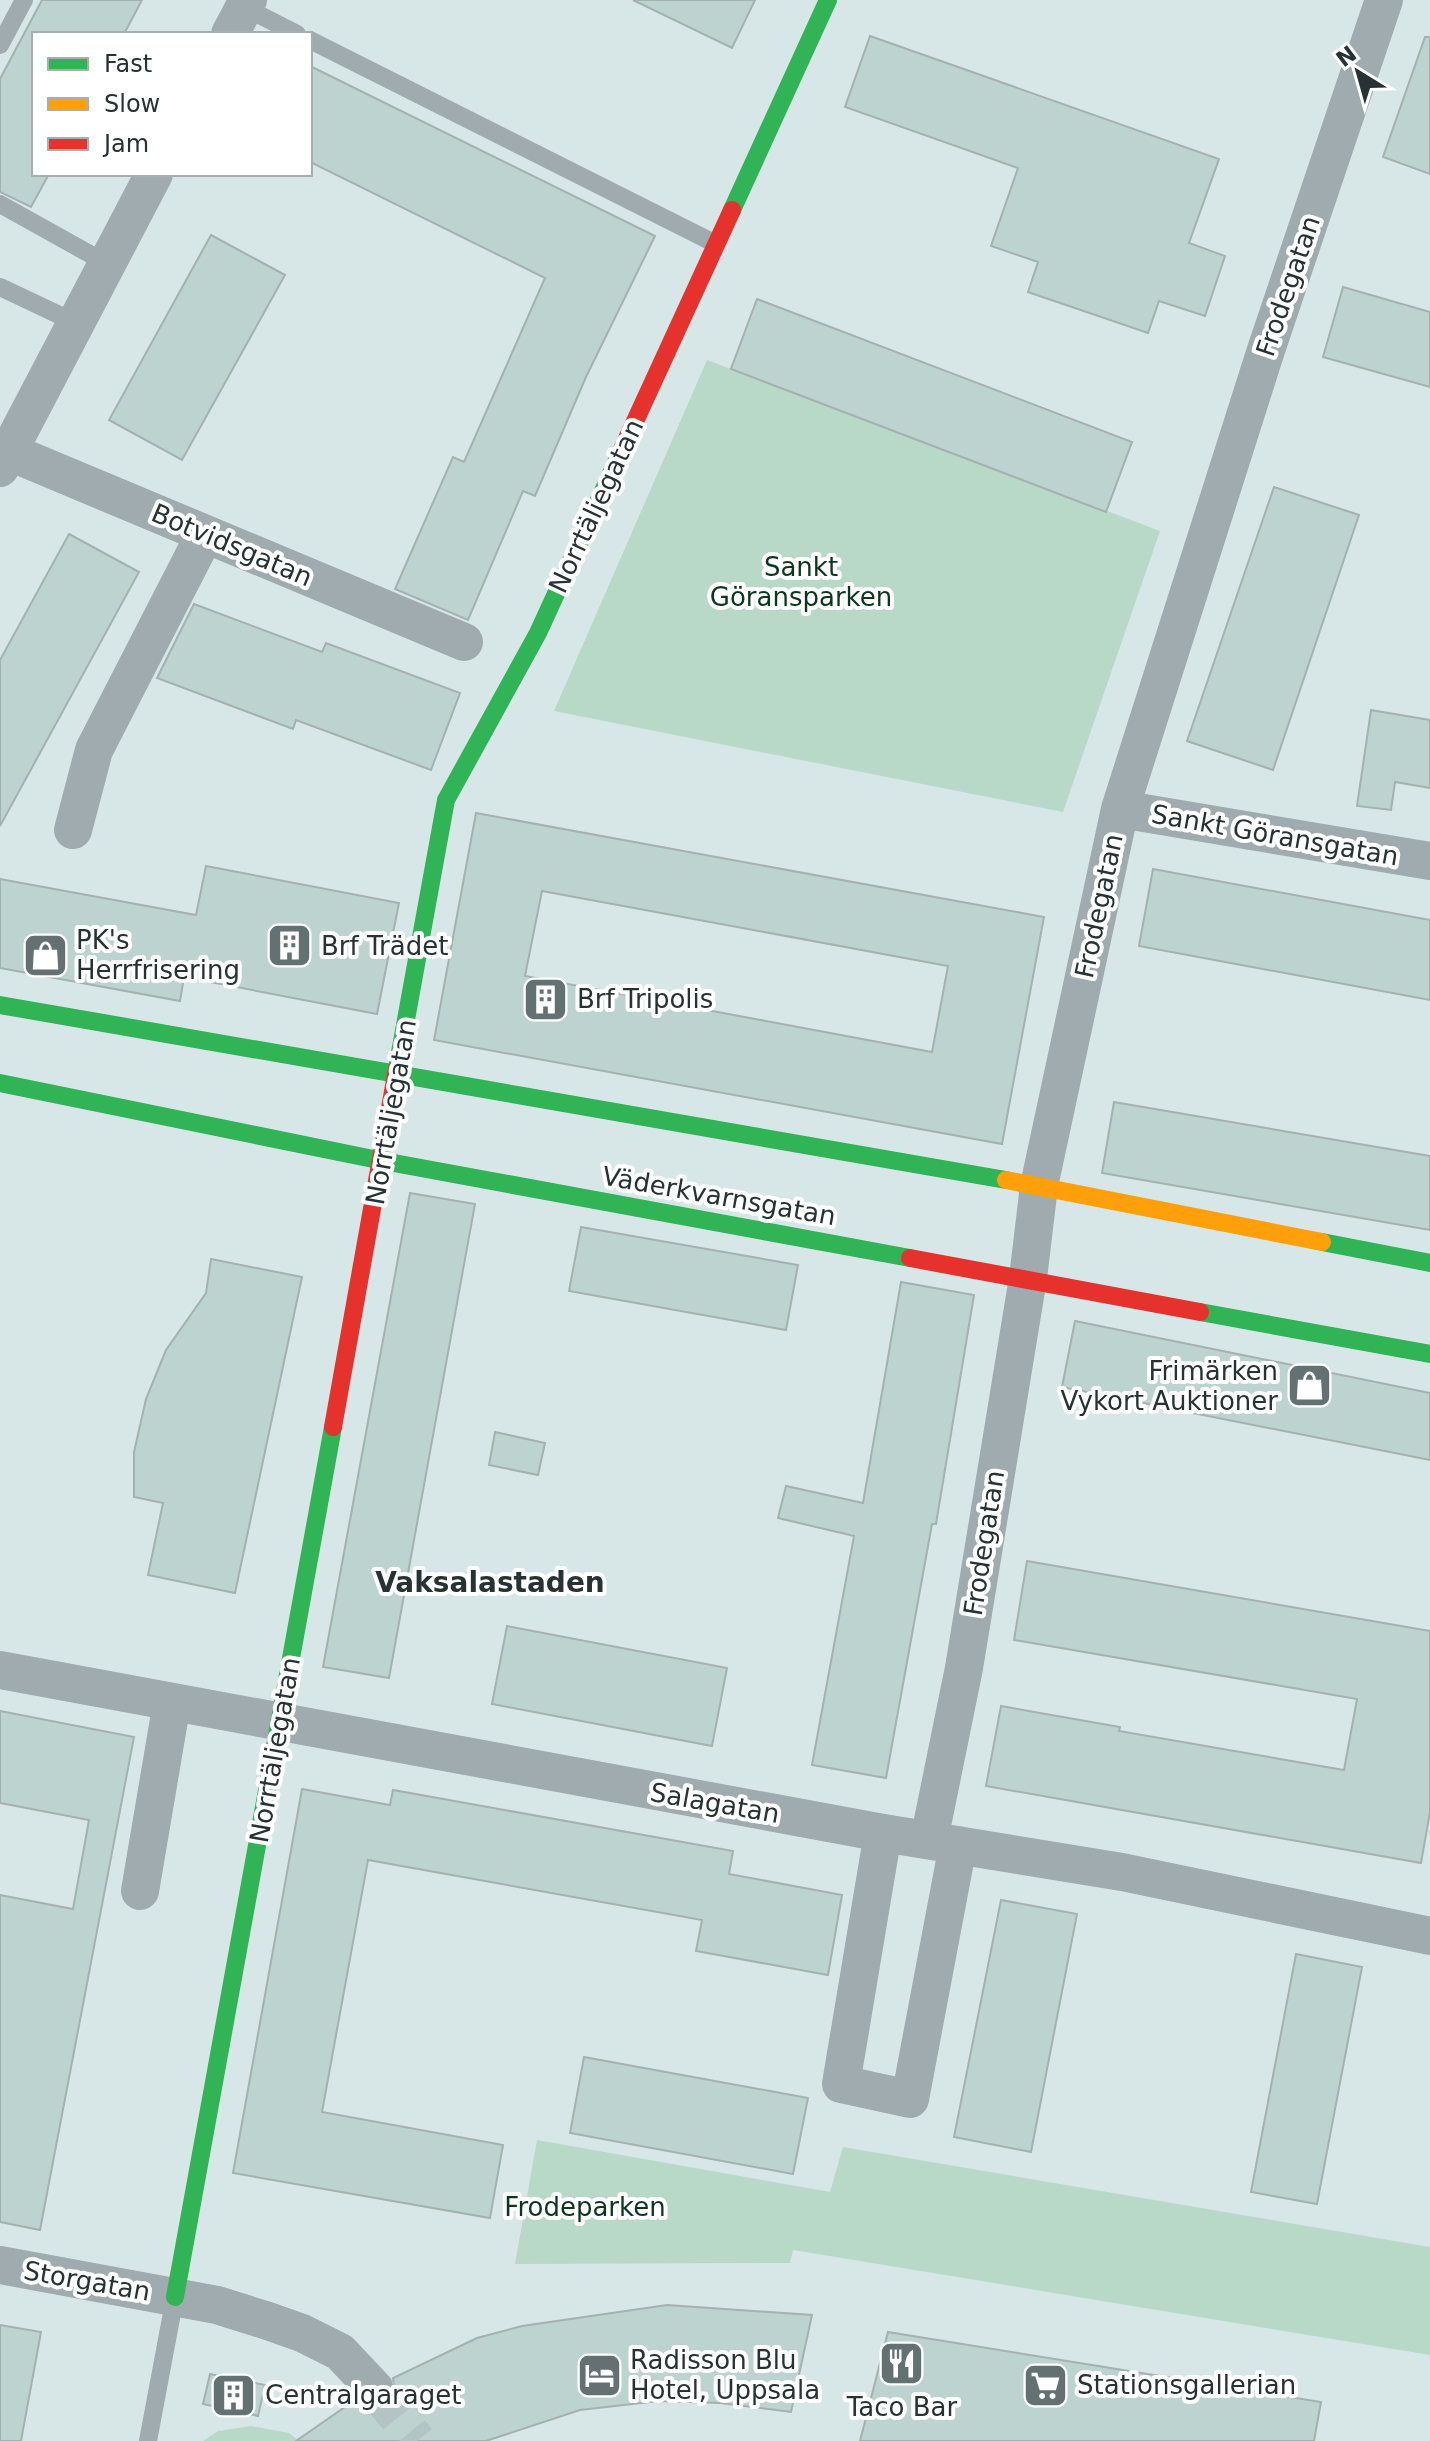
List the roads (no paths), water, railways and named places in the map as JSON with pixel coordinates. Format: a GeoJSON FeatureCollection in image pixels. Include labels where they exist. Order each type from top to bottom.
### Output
{"type":"FeatureCollection","features":[{"type":"Feature","properties":{"kind":"main road","name":"Norrtäljegatan"},"geometry":{"type":"LineString","coordinates":[[175,2297],[446,800],[538,633],[828,0]]}},
{"type":"Feature","properties":{"kind":"main road"},"geometry":{"type":"LineString","coordinates":[[0,1005],[1039,1186],[1430,1263]]}},
{"type":"Feature","properties":{"kind":"main road","name":"Väderkvarnsgatan"},"geometry":{"type":"LineString","coordinates":[[0,1083],[383,1161],[1430,1354]]}},
{"type":"Feature","properties":{"kind":"street","name":"Frodegatan"},"geometry":{"type":"LineString","coordinates":[[883,1833],[841,2084],[910,2099],[964,1668],[1028,1278],[1039,1186],[1120,809],[1266,350],[1384,0]]}},
{"type":"Feature","properties":{"kind":"street"},"geometry":{"type":"LineString","coordinates":[[3,455],[153,176]]}},
{"type":"Feature","properties":{"kind":"street","name":"Botvidsgatan"},"geometry":{"type":"LineString","coordinates":[[3,455],[205,534],[464,642]]}},
{"type":"Feature","properties":{"kind":"street"},"geometry":{"type":"LineString","coordinates":[[73,830],[94,750],[205,534]]}},
{"type":"Feature","properties":{"kind":"street","name":"Sankt Göransgatan"},"geometry":{"type":"LineString","coordinates":[[1120,809],[1430,861]]}},
{"type":"Feature","properties":{"kind":"street","name":"Salagatan"},"geometry":{"type":"LineString","coordinates":[[0,1670],[883,1833],[1122,1872],[1430,1936]]}},
{"type":"Feature","properties":{"kind":"street"},"geometry":{"type":"LineString","coordinates":[[140,1891],[172,1702]]}},
{"type":"Feature","properties":{"kind":"street","name":"Storgatan"},"geometry":{"type":"LineString","coordinates":[[0,2265],[217,2305],[302,2333],[340,2352],[374,2388]]}},
{"type":"Feature","properties":{"kind":"lane"},"geometry":{"type":"LineString","coordinates":[[0,45],[24,0]]}},
{"type":"Feature","properties":{"kind":"lane"},"geometry":{"type":"LineString","coordinates":[[240,14],[291,32]]}},
{"type":"Feature","properties":{"kind":"lane"},"geometry":{"type":"LineString","coordinates":[[312,41],[716,244]]}},
{"type":"Feature","properties":{"kind":"lane"},"geometry":{"type":"LineString","coordinates":[[0,204],[106,263]]}},
{"type":"Feature","properties":{"kind":"lane"},"geometry":{"type":"LineString","coordinates":[[0,287],[74,322]]}},
{"type":"Feature","properties":{"kind":"lane"},"geometry":{"type":"LineString","coordinates":[[148,2441],[175,2297]]}},
{"type":"Feature","properties":{"kind":"tunnel"},"geometry":{"type":"LineString","coordinates":[[374,2388],[417,2441]]}},
{"type":"Feature","properties":{"kind":"place","name":"Brf Trädet"},"geometry":{"type":"Point","coordinates":[290,946]}},
{"type":"Feature","properties":{"kind":"place","name":"PK's Herrfrisering"},"geometry":{"type":"Point","coordinates":[45,955]}},
{"type":"Feature","properties":{"kind":"place","name":"Brf Tripolis"},"geometry":{"type":"Point","coordinates":[546,999]}},
{"type":"Feature","properties":{"kind":"place","name":"Frimärken Vykort Auktioner"},"geometry":{"type":"Point","coordinates":[1309,1386]}},
{"type":"Feature","properties":{"kind":"place","name":"Taco Bar"},"geometry":{"type":"Point","coordinates":[902,2364]}},
{"type":"Feature","properties":{"kind":"place","name":"Radisson Blu Hotel, Uppsala"},"geometry":{"type":"Point","coordinates":[599,2375]}},
{"type":"Feature","properties":{"kind":"place","name":"Stationsgallerian"},"geometry":{"type":"Point","coordinates":[1046,2385]}},
{"type":"Feature","properties":{"kind":"place","name":"Centralgaraget"},"geometry":{"type":"Point","coordinates":[234,2395]}},
{"type":"Feature","properties":{"kind":"district","name":"Vaksalastaden"},"geometry":{"type":"Point","coordinates":[490,1582]}},
{"type":"Feature","properties":{"kind":"park label","name":"Sankt Göransparken"},"geometry":{"type":"Point","coordinates":[801,582]}},
{"type":"Feature","properties":{"kind":"park label","name":"Frodeparken"},"geometry":{"type":"Point","coordinates":[585,2207]}}]}
